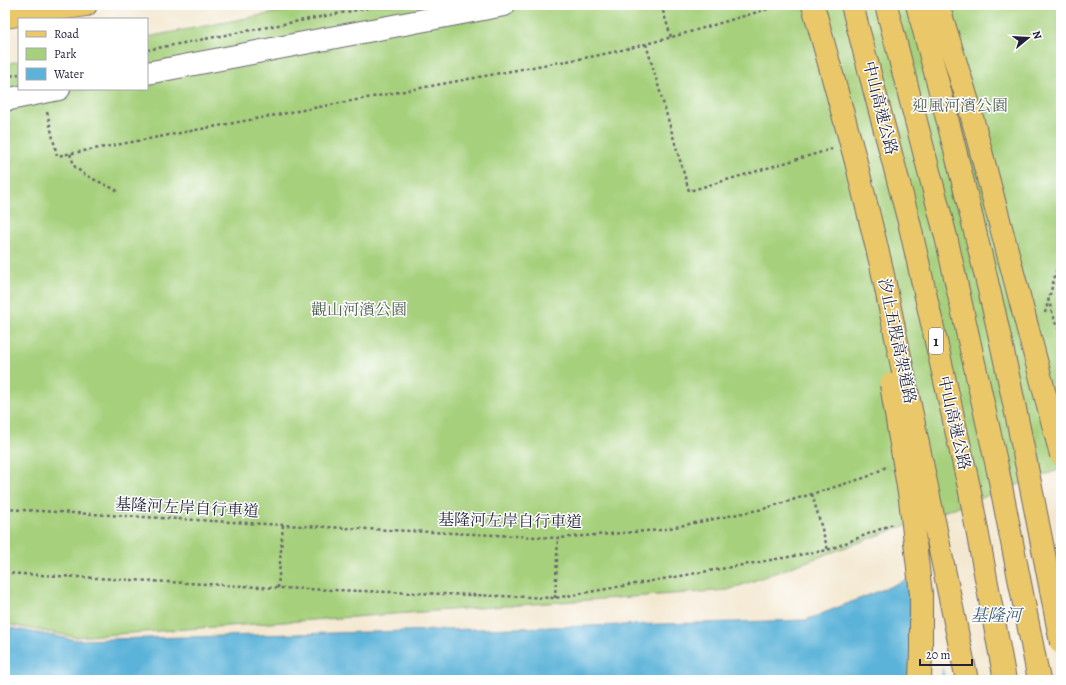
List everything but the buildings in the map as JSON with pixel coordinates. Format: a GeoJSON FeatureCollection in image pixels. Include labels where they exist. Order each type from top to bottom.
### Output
{"type":"FeatureCollection","features":[{"type":"Feature","properties":{"kind":"main road"},"geometry":{"type":"LineString","coordinates":[[5,17],[29,9],[86,5]]}},
{"type":"Feature","properties":{"kind":"main road","name":"汐止五股高架道路"},"geometry":{"type":"LineString","coordinates":[[813,5],[846,153],[882,272],[967,680]]}},
{"type":"Feature","properties":{"kind":"main road","name":"中山高速公路"},"geometry":{"type":"LineString","coordinates":[[852,5],[916,253],[969,487],[1005,680]]}},
{"type":"Feature","properties":{"kind":"main road","name":"中山高速公路"},"geometry":{"type":"LineString","coordinates":[[886,5],[947,241],[998,471],[1039,680]]}},
{"type":"Feature","properties":{"kind":"main road"},"geometry":{"type":"LineString","coordinates":[[917,5],[942,97],[994,312],[1040,532],[1061,643]]}},
{"type":"Feature","properties":{"kind":"main road"},"geometry":{"type":"LineString","coordinates":[[938,5],[968,102],[1061,455]]}},
{"type":"Feature","properties":{"kind":"main road"},"geometry":{"type":"LineString","coordinates":[[846,153],[910,499],[921,594],[920,680]]}},
{"type":"Feature","properties":{"kind":"lane"},"geometry":{"type":"LineString","coordinates":[[148,73],[504,5]]}},
{"type":"Feature","properties":{"kind":"lane"},"geometry":{"type":"LineString","coordinates":[[5,100],[54,90]]}},
{"type":"Feature","properties":{"kind":"path"},"geometry":{"type":"LineString","coordinates":[[148,50],[383,5]]}},
{"type":"Feature","properties":{"kind":"path"},"geometry":{"type":"LineString","coordinates":[[47,110],[57,156],[583,58],[646,44],[782,5]]}},
{"type":"Feature","properties":{"kind":"path"},"geometry":{"type":"LineString","coordinates":[[663,11],[671,37]]}},
{"type":"Feature","properties":{"kind":"path"},"geometry":{"type":"LineString","coordinates":[[646,44],[689,191],[846,153]]}},
{"type":"Feature","properties":{"kind":"path"},"geometry":{"type":"LineString","coordinates":[[5,77],[18,74]]}},
{"type":"Feature","properties":{"kind":"path"},"geometry":{"type":"LineString","coordinates":[[70,154],[75,167],[85,175],[120,192]]}},
{"type":"Feature","properties":{"kind":"path"},"geometry":{"type":"LineString","coordinates":[[1061,259],[1059,261],[1048,299],[1056,324],[1061,333]]}},
{"type":"Feature","properties":{"kind":"path","name":"基隆河左岸自行車道"},"geometry":{"type":"LineString","coordinates":[[5,509],[283,525],[558,538],[660,530],[763,509],[867,477],[892,463]]}},
{"type":"Feature","properties":{"kind":"path"},"geometry":{"type":"LineString","coordinates":[[812,494],[828,550]]}},
{"type":"Feature","properties":{"kind":"path"},"geometry":{"type":"LineString","coordinates":[[5,573],[278,588],[555,598],[828,550],[893,524]]}},
{"type":"Feature","properties":{"kind":"path"},"geometry":{"type":"LineString","coordinates":[[278,588],[283,525]]}},
{"type":"Feature","properties":{"kind":"path"},"geometry":{"type":"LineString","coordinates":[[555,598],[558,538]]}},
{"type":"Feature","properties":{"kind":"green space","name":"觀山河濱公園"},"geometry":{"type":"Polygon","coordinates":[[[327,5],[1061,5],[1061,469],[728,590],[75,637],[5,624],[5,64],[18,61],[18,90],[148,90],[148,37],[279,12],[327,5]]]}},
{"type":"Feature","properties":{"kind":"water","name":"基隆河"},"geometry":{"type":"Polygon","coordinates":[[[1061,519],[1061,680],[5,680],[5,627],[76,640],[806,620],[1061,519]]]}},
{"type":"Feature","properties":{"kind":"pier"},"geometry":{"type":"Polygon","coordinates":[[[1061,517],[1061,680],[946,680],[942,666],[941,680],[910,680],[913,595],[911,576],[1061,517]]]}},
{"type":"Feature","properties":{"kind":"park label","name":"迎風河濱公園"},"geometry":{"type":"Point","coordinates":[960,106]}}]}
